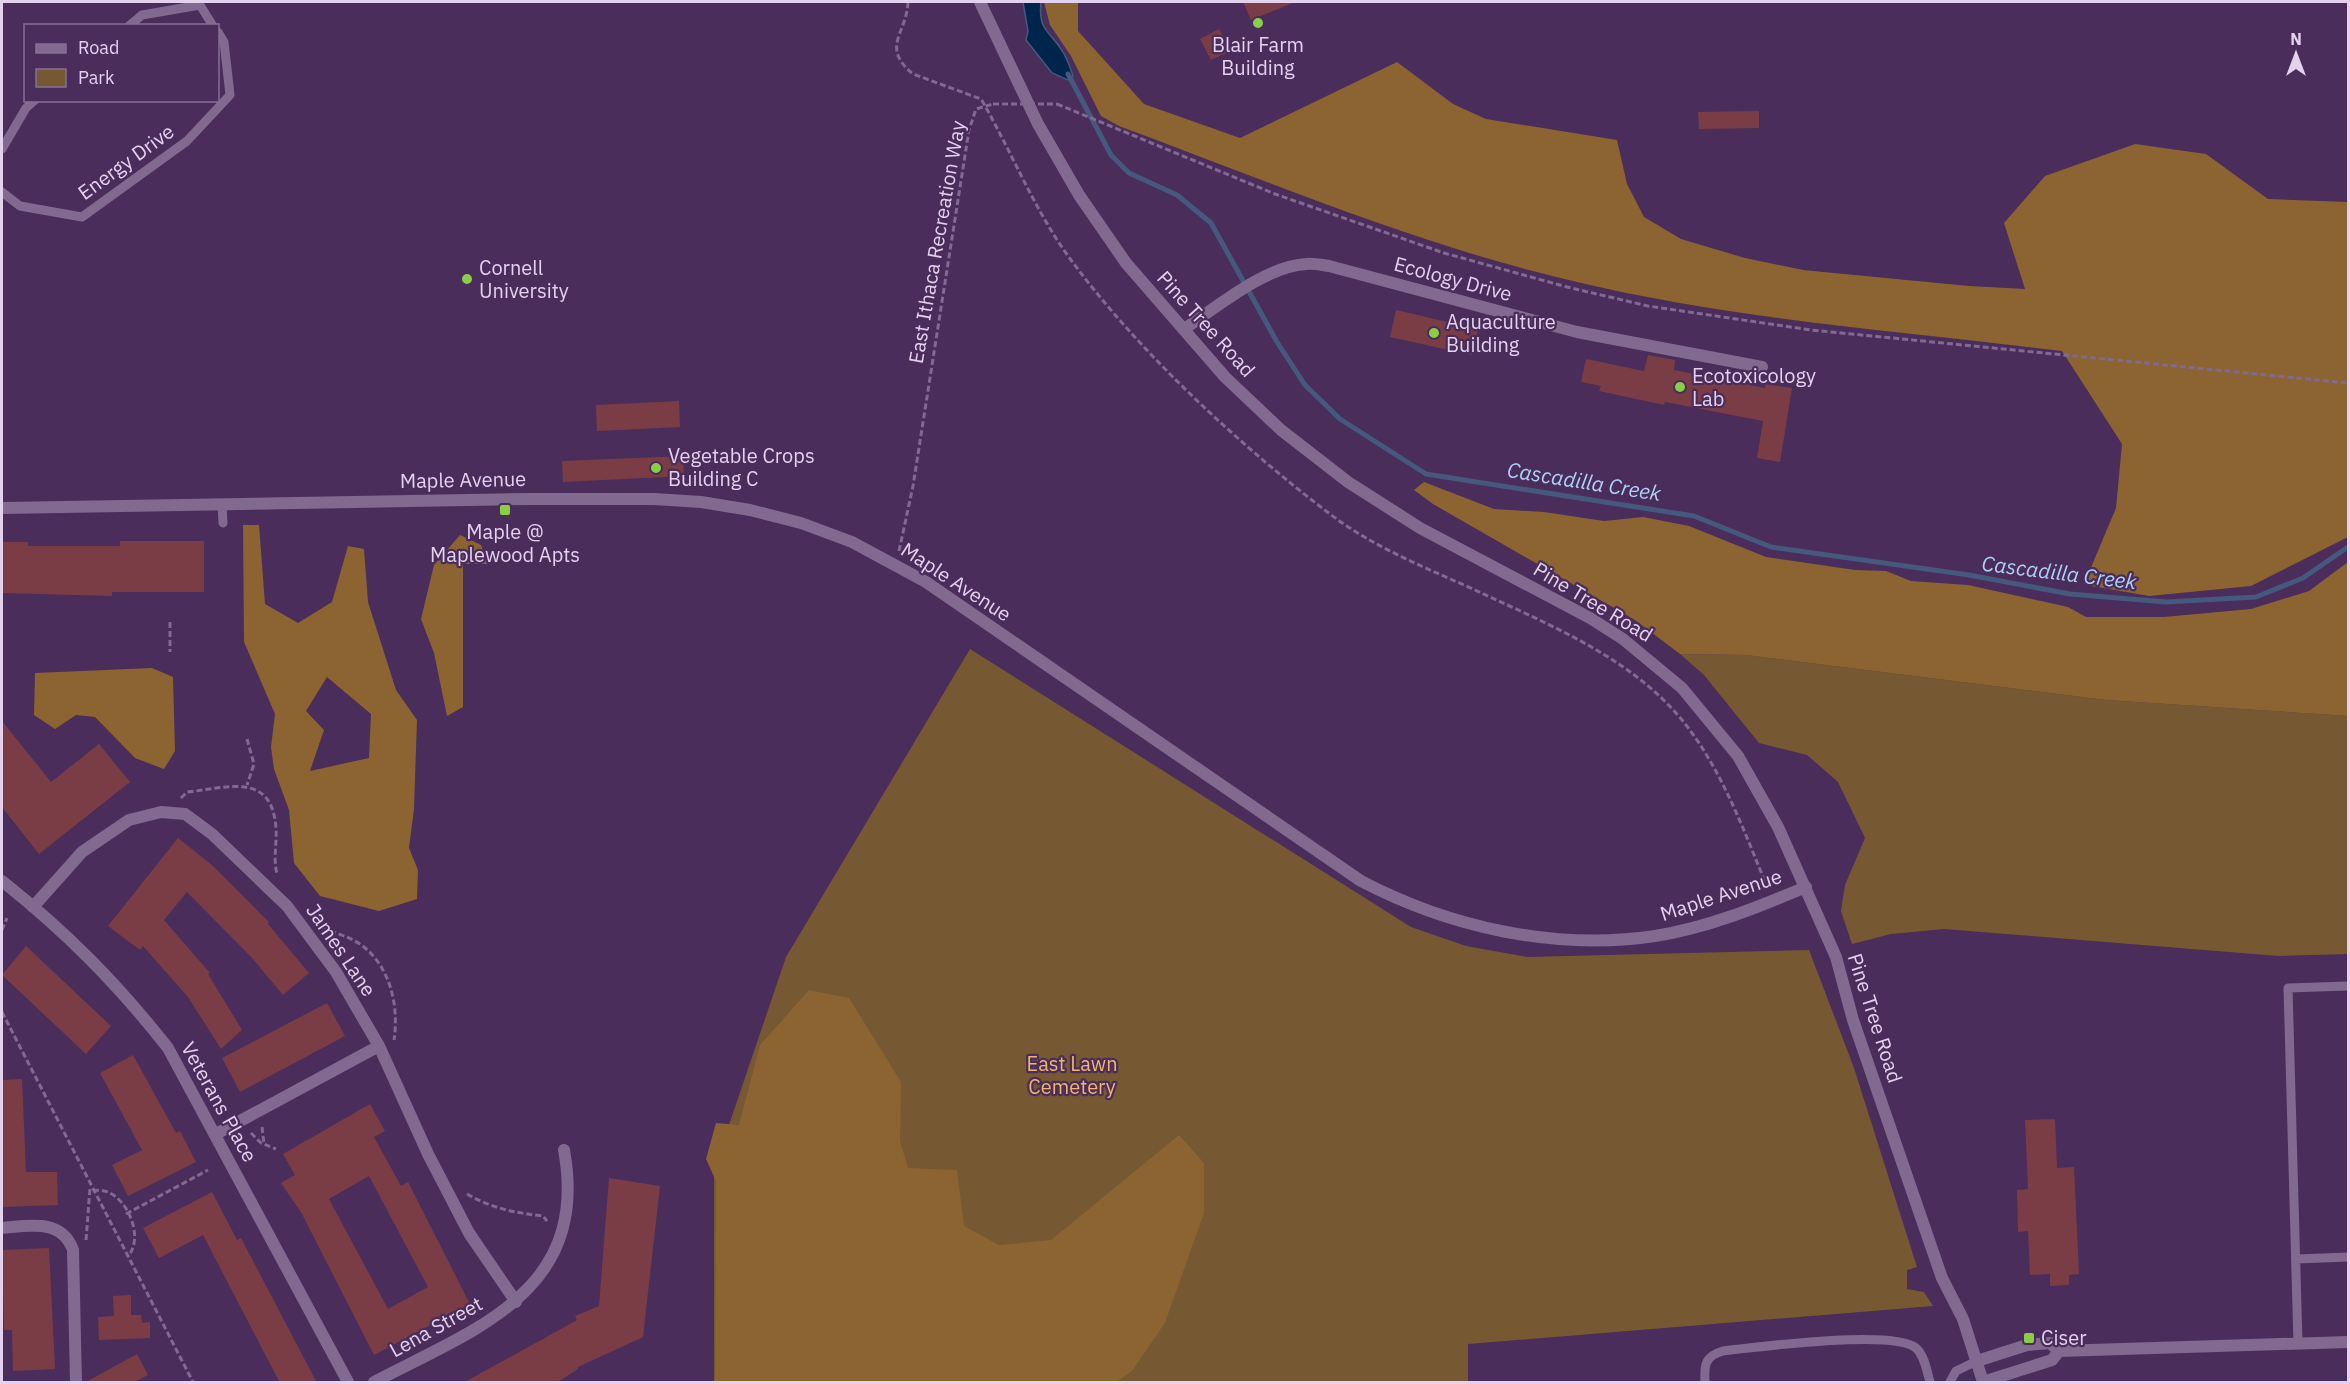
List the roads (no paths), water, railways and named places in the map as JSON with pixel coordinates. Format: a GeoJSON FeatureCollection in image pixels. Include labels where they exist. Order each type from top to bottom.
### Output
{"type":"FeatureCollection","features":[{"type":"Feature","properties":{"kind":"street","name":"Pine Tree Road"},"geometry":{"type":"LineString","coordinates":[[980,2],[1038,124],[1078,195],[1126,263],[1225,377],[1281,430],[1348,482],[1420,528],[1590,618],[1654,662],[1701,709],[1737,756],[1778,827],[1836,957],[1853,1020],[1941,1278],[1963,1319],[1982,1382]]}},
{"type":"Feature","properties":{"kind":"street","name":"Ecology Drive"},"geometry":{"type":"LineString","coordinates":[[1184,329],[1265,278],[1288,267],[1307,264],[1329,266],[1577,332],[1762,367]]}},
{"type":"Feature","properties":{"kind":"street","name":"Maple Avenue"},"geometry":{"type":"LineString","coordinates":[[2,508],[654,499],[701,502],[750,510],[801,523],[852,542],[926,582],[1361,881],[1400,902],[1444,918],[1485,929],[1533,936],[1597,939],[1654,936],[1697,927],[1806,887]]}},
{"type":"Feature","properties":{"kind":"street","name":"James Lane"},"geometry":{"type":"LineString","coordinates":[[33,907],[82,852],[129,820],[161,812],[185,814],[212,834],[287,906],[336,972],[379,1046],[428,1154],[469,1233],[516,1302]]}},
{"type":"Feature","properties":{"kind":"street","name":"Veterans Place"},"geometry":{"type":"LineString","coordinates":[[2,881],[95,962],[137,1008],[168,1048],[348,1383]]}},
{"type":"Feature","properties":{"kind":"street"},"geometry":{"type":"LineString","coordinates":[[216,1134],[379,1046]]}},
{"type":"Feature","properties":{"kind":"street","name":"Lena Street"},"geometry":{"type":"LineString","coordinates":[[374,1383],[491,1321],[533,1286],[549,1264],[559,1241],[568,1192],[564,1150]]}},
{"type":"Feature","properties":{"kind":"street"},"geometry":{"type":"LineString","coordinates":[[2,1228],[47,1225],[64,1234],[70,1241],[73,1250],[76,1383]]}},
{"type":"Feature","properties":{"kind":"street"},"geometry":{"type":"LineString","coordinates":[[1977,1361],[2034,1344],[2050,1344],[2059,1351],[2349,1342]]}},
{"type":"Feature","properties":{"kind":"street"},"geometry":{"type":"LineString","coordinates":[[1982,1382],[2052,1360],[2059,1351]]}},
{"type":"Feature","properties":{"kind":"lane"},"geometry":{"type":"LineString","coordinates":[[131,24],[142,15],[200,5],[212,24]]}},
{"type":"Feature","properties":{"kind":"lane","name":"Energy Drive"},"geometry":{"type":"LineString","coordinates":[[2,192],[20,207],[82,217],[187,141],[230,95],[224,42],[219,34]]}},
{"type":"Feature","properties":{"kind":"lane"},"geometry":{"type":"LineString","coordinates":[[2,149],[26,108],[33,102]]}},
{"type":"Feature","properties":{"kind":"lane"},"geometry":{"type":"LineString","coordinates":[[222,504],[223,523]]}},
{"type":"Feature","properties":{"kind":"lane"},"geometry":{"type":"LineString","coordinates":[[2298,1344],[2288,988],[2349,986]]}},
{"type":"Feature","properties":{"kind":"lane"},"geometry":{"type":"LineString","coordinates":[[2297,1259],[2349,1257]]}},
{"type":"Feature","properties":{"kind":"lane"},"geometry":{"type":"LineString","coordinates":[[1705,1383],[1704,1366],[1712,1354],[1723,1351],[1864,1339],[1899,1341],[1917,1349],[1922,1356],[1930,1383]]}},
{"type":"Feature","properties":{"kind":"lane"},"geometry":{"type":"LineString","coordinates":[[1950,1383],[1956,1371],[1977,1361]]}},
{"type":"Feature","properties":{"kind":"water"},"geometry":{"type":"Polygon","coordinates":[[[1023,2],[1041,2],[1040,11],[1043,24],[1063,52],[1071,69],[1073,76],[1068,80],[1052,73],[1026,40],[1028,31],[1023,2]]]}},
{"type":"Feature","properties":{"kind":"waterway","name":"Cascadilla Creek"},"geometry":{"type":"LineString","coordinates":[[1068,74],[1111,155],[1129,173],[1177,195],[1211,223],[1277,342],[1305,385],[1340,419],[1426,474],[1694,516],[1771,547],[1969,575],[2070,594],[2166,602],[2256,597],[2303,578],[2348,547]]}},
{"type":"Feature","properties":{"kind":"place","name":"Blair Farm Building"},"geometry":{"type":"Point","coordinates":[1258,23]}},
{"type":"Feature","properties":{"kind":"place","name":"Cornell University"},"geometry":{"type":"Point","coordinates":[467,279]}},
{"type":"Feature","properties":{"kind":"place","name":"Aquaculture Building"},"geometry":{"type":"Point","coordinates":[1434,333]}},
{"type":"Feature","properties":{"kind":"place","name":"Ecotoxicology Lab"},"geometry":{"type":"Point","coordinates":[1680,387]}},
{"type":"Feature","properties":{"kind":"place","name":"Vegetable Crops Building C"},"geometry":{"type":"Point","coordinates":[656,468]}},
{"type":"Feature","properties":{"kind":"place","name":"Maple @ Maplewood Apts"},"geometry":{"type":"Point","coordinates":[505,510]}},
{"type":"Feature","properties":{"kind":"place","name":"Ciser"},"geometry":{"type":"Point","coordinates":[2029,1338]}},
{"type":"Feature","properties":{"kind":"park label","name":"East Lawn Cemetery"},"geometry":{"type":"Point","coordinates":[1072,1076]}}]}
